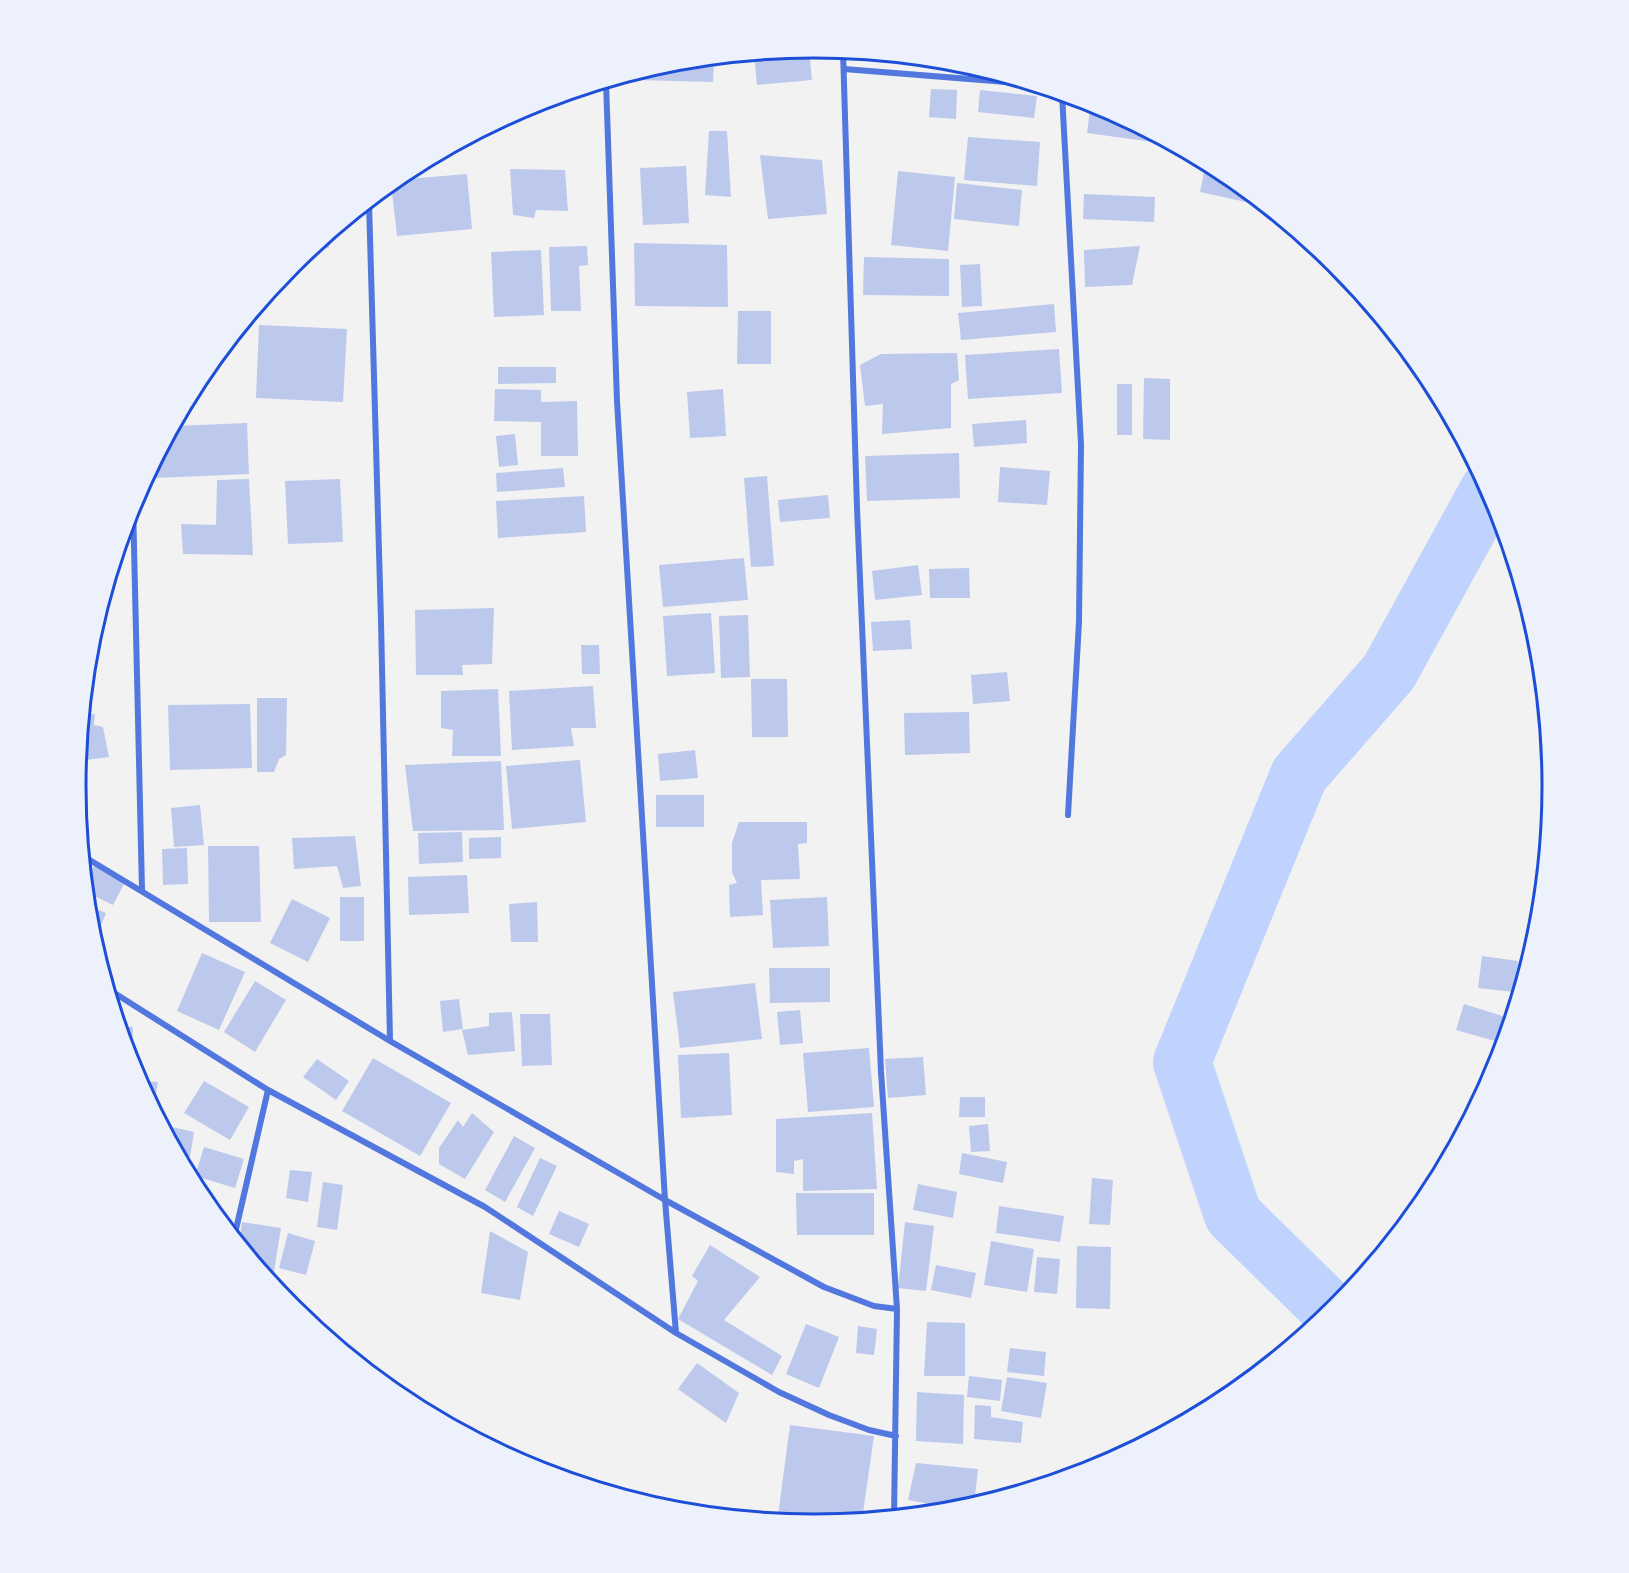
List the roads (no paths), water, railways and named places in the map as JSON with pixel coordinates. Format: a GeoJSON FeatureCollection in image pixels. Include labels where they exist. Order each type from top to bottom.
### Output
{"type":"FeatureCollection","features":[{"type":"Feature","properties":{"kind":"street"},"geometry":{"type":"LineString","coordinates":[[843,59],[856,508],[879,1024],[897,1309],[894,1510]]}},
{"type":"Feature","properties":{"kind":"street"},"geometry":{"type":"LineString","coordinates":[[844,69],[995,81]]}},
{"type":"Feature","properties":{"kind":"street"},"geometry":{"type":"LineString","coordinates":[[606,89],[616,401],[665,1200],[676,1333]]}},
{"type":"Feature","properties":{"kind":"street"},"geometry":{"type":"LineString","coordinates":[[1062,102],[1080,444],[1079,622],[1068,815]]}},
{"type":"Feature","properties":{"kind":"street"},"geometry":{"type":"LineString","coordinates":[[369,210],[390,1041]]}},
{"type":"Feature","properties":{"kind":"street"},"geometry":{"type":"LineString","coordinates":[[134,530],[142,890]]}},
{"type":"Feature","properties":{"kind":"street"},"geometry":{"type":"LineString","coordinates":[[91,860],[390,1041],[665,1200],[824,1287],[873,1306],[897,1309]]}},
{"type":"Feature","properties":{"kind":"street"},"geometry":{"type":"LineString","coordinates":[[117,995],[268,1090],[485,1207],[676,1333],[779,1392],[829,1415],[869,1430],[896,1436]]}},
{"type":"Feature","properties":{"kind":"street"},"geometry":{"type":"LineString","coordinates":[[236,1229],[268,1090]]}},
{"type":"Feature","properties":{"kind":"waterway"},"geometry":{"type":"LineString","coordinates":[[1325,1305],[1233,1215],[1182,1062],[1299,775],[1389,672],[1483,500]]}}]}
